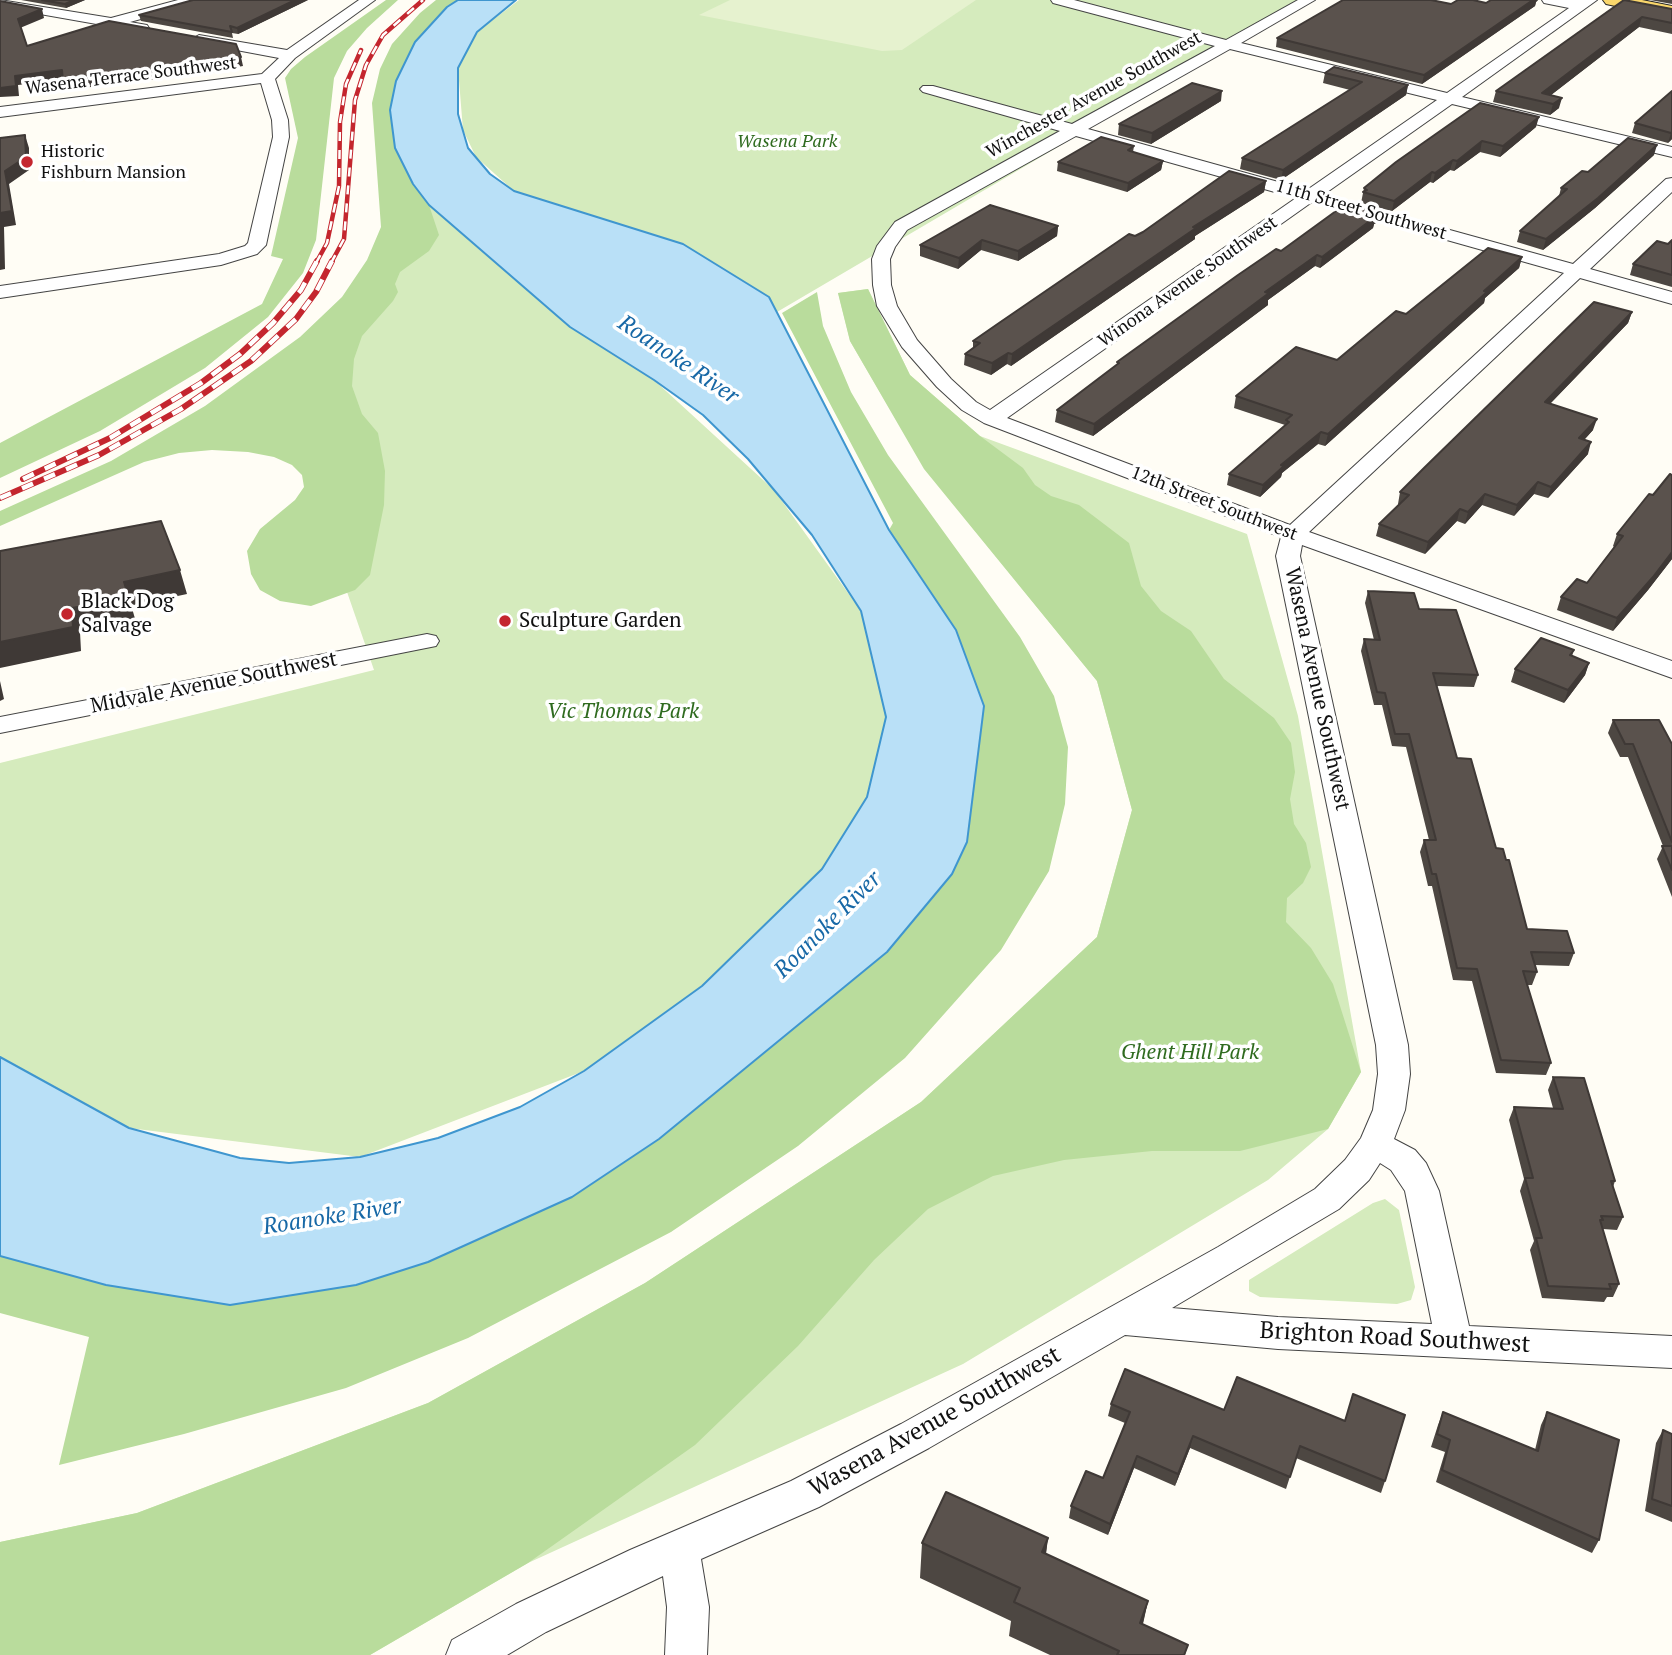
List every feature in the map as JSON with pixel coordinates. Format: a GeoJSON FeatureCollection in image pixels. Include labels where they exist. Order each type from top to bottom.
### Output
{"type":"FeatureCollection","features":[{"type":"Feature","properties":{"kind":"main road"},"geometry":{"type":"LineString","coordinates":[[1613,0],[1672,12]]}},
{"type":"Feature","properties":{"kind":"street"},"geometry":{"type":"LineString","coordinates":[[110,23],[194,0]]}},
{"type":"Feature","properties":{"kind":"street"},"geometry":{"type":"LineString","coordinates":[[0,292],[245,254],[257,245],[281,137],[267,78],[290,55],[368,0]]}},
{"type":"Feature","properties":{"kind":"street"},"geometry":{"type":"LineString","coordinates":[[1058,0],[1672,152]]}},
{"type":"Feature","properties":{"kind":"street","name":"Winchester Avenue Southwest"},"geometry":{"type":"LineString","coordinates":[[901,226],[1308,0]]}},
{"type":"Feature","properties":{"kind":"street"},"geometry":{"type":"LineString","coordinates":[[1549,0],[1585,3]]}},
{"type":"Feature","properties":{"kind":"street"},"geometry":{"type":"LineString","coordinates":[[0,3],[160,32]]}},
{"type":"Feature","properties":{"kind":"street","name":"Winona Avenue Southwest"},"geometry":{"type":"LineString","coordinates":[[991,419],[1585,3]]}},
{"type":"Feature","properties":{"kind":"street"},"geometry":{"type":"LineString","coordinates":[[186,36],[290,55]]}},
{"type":"Feature","properties":{"kind":"street","name":"Wasena Terrace Southwest"},"geometry":{"type":"LineString","coordinates":[[0,112],[267,78]]}},
{"type":"Feature","properties":{"kind":"street","name":"11th Street Southwest"},"geometry":{"type":"LineString","coordinates":[[928,89],[1672,298]]}},
{"type":"Feature","properties":{"kind":"street"},"geometry":{"type":"LineString","coordinates":[[1293,534],[1672,183]]}},
{"type":"Feature","properties":{"kind":"street","name":"12th Street Southwest"},"geometry":{"type":"LineString","coordinates":[[901,226],[886,246],[881,259],[882,285],[887,306],[909,342],[969,407],[991,419],[1293,534],[1670,665]]}},
{"type":"Feature","properties":{"kind":"street","name":"Wasena Avenue Southwest"},"geometry":{"type":"LineString","coordinates":[[467,1655],[531,1618],[805,1494],[915,1436],[1326,1199],[1357,1170],[1376,1144],[1389,1110],[1394,1074],[1392,1045],[1288,556],[1293,534]]}},
{"type":"Feature","properties":{"kind":"street","name":"Midvale Avenue Southwest"},"geometry":{"type":"LineString","coordinates":[[0,725],[427,641]]}},
{"type":"Feature","properties":{"kind":"street"},"geometry":{"type":"LineString","coordinates":[[1376,1144],[1403,1160],[1414,1173],[1422,1191],[1454,1341]]}},
{"type":"Feature","properties":{"kind":"street","name":"Brighton Road Southwest"},"geometry":{"type":"LineString","coordinates":[[1118,1319],[1278,1333],[1672,1352]]}},
{"type":"Feature","properties":{"kind":"street"},"geometry":{"type":"LineString","coordinates":[[680,1550],[688,1607],[686,1655]]}},
{"type":"Feature","properties":{"kind":"green space"},"geometry":{"type":"Polygon","coordinates":[[[386,0],[398,0],[367,28],[347,51],[334,78],[316,240],[303,273],[268,317],[205,368],[100,431],[0,478],[0,443],[262,304],[283,259],[271,256],[298,138],[285,78],[305,57],[386,0]]]}},
{"type":"Feature","properties":{"kind":"green space"},"geometry":{"type":"Polygon","coordinates":[[[436,0],[458,0],[447,7],[396,81],[390,110],[395,148],[413,184],[429,205],[439,235],[429,251],[400,272],[395,284],[398,292],[362,336],[354,359],[352,386],[362,414],[378,433],[385,471],[384,505],[370,575],[355,590],[311,606],[280,601],[260,590],[251,574],[247,551],[260,529],[295,500],[304,487],[302,475],[292,465],[274,457],[248,452],[212,450],[179,453],[144,462],[0,526],[0,511],[111,461],[205,406],[300,337],[342,297],[367,260],[381,227],[372,103],[380,69],[392,44],[420,13],[436,0]]]}},
{"type":"Feature","properties":{"kind":"green space","name":"Wasena Park"},"geometry":{"type":"Polygon","coordinates":[[[519,0],[1308,0],[777,312],[718,266],[514,191],[476,157],[463,130],[458,68],[477,32],[519,0]]]}},
{"type":"Feature","properties":{"kind":"green space"},"geometry":{"type":"Polygon","coordinates":[[[730,0],[976,0],[902,50],[882,51],[699,15],[730,0]]]}},
{"type":"Feature","properties":{"kind":"green space","name":"Vic Thomas Park"},"geometry":{"type":"Polygon","coordinates":[[[429,205],[570,327],[654,380],[774,490],[861,611],[886,717],[867,797],[822,869],[702,986],[584,1071],[360,1157],[129,1128],[0,1057],[0,763],[374,670],[282,404],[429,205]]]}},
{"type":"Feature","properties":{"kind":"green space","name":"Ghent Hill Park"},"geometry":{"type":"Polygon","coordinates":[[[868,289],[910,375],[980,436],[1247,534],[1298,716],[1361,1072],[1328,1129],[1268,1180],[963,1364],[528,1563],[370,1655],[0,1655],[0,1542],[137,1513],[428,1403],[645,1283],[921,1102],[1097,937],[1132,810],[1097,681],[925,469],[850,341],[838,293],[868,289]]]}},
{"type":"Feature","properties":{"kind":"green space","name":"Ghent Hill Park"},"geometry":{"type":"Polygon","coordinates":[[[868,289],[910,375],[980,436],[1023,468],[1035,485],[1051,496],[1079,505],[1129,543],[1141,586],[1161,611],[1191,631],[1224,679],[1274,718],[1291,743],[1295,772],[1290,799],[1294,824],[1306,843],[1311,867],[1303,883],[1287,898],[1286,922],[1311,948],[1333,984],[1361,1072],[1328,1129],[1240,1151],[1152,1151],[1064,1160],[993,1176],[928,1209],[874,1260],[798,1346],[695,1445],[528,1563],[370,1655],[0,1655],[0,1542],[137,1513],[428,1403],[645,1283],[921,1102],[1097,937],[1132,810],[1097,681],[924,469],[850,341],[838,293],[868,289]]]}},
{"type":"Feature","properties":{"kind":"green space"},"geometry":{"type":"Polygon","coordinates":[[[817,292],[823,326],[851,392],[888,455],[1020,637],[1054,696],[1068,747],[1065,804],[1049,871],[1001,950],[905,1058],[798,1146],[671,1232],[468,1338],[346,1388],[184,1434],[59,1465],[89,1337],[0,1313],[0,1256],[106,1285],[230,1305],[356,1285],[428,1262],[572,1197],[659,1139],[887,952],[952,874],[956,630],[889,530],[893,523],[782,313],[817,292]]]}},
{"type":"Feature","properties":{"kind":"green space"},"geometry":{"type":"Polygon","coordinates":[[[1385,1199],[1399,1210],[1415,1287],[1411,1300],[1397,1304],[1260,1297],[1249,1291],[1249,1280],[1373,1203],[1385,1199]]]}},
{"type":"Feature","properties":{"kind":"water","name":"Roanoke River"},"geometry":{"type":"Polygon","coordinates":[[[458,0],[516,0],[477,32],[458,68],[458,114],[468,148],[490,174],[514,191],[683,244],[769,297],[889,530],[956,630],[984,706],[967,842],[952,874],[887,952],[659,1139],[572,1197],[428,1262],[356,1285],[230,1305],[106,1285],[0,1256],[0,1057],[129,1128],[240,1158],[289,1163],[360,1157],[438,1138],[520,1107],[584,1071],[702,986],[822,869],[867,797],[886,717],[861,611],[812,535],[748,459],[703,415],[654,380],[570,327],[429,205],[413,184],[395,148],[390,110],[396,81],[415,42],[447,7],[458,0]]]}},
{"type":"Feature","properties":{"kind":"building"},"geometry":{"type":"Polygon","coordinates":[[[42,0],[74,0],[65,4],[42,0]]]}},
{"type":"Feature","properties":{"kind":"building"},"geometry":{"type":"Polygon","coordinates":[[[193,0],[295,0],[237,28],[230,26],[232,32],[139,15],[193,0]]]}},
{"type":"Feature","properties":{"kind":"building"},"geometry":{"type":"Polygon","coordinates":[[[1343,0],[1431,0],[1451,4],[1458,0],[1486,3],[1491,0],[1533,0],[1424,75],[1277,38],[1343,0]]]}},
{"type":"Feature","properties":{"kind":"building"},"geometry":{"type":"Polygon","coordinates":[[[1624,0],[1672,9],[1672,23],[1642,17],[1542,93],[1562,98],[1553,104],[1496,91],[1624,0]]]}},
{"type":"Feature","properties":{"kind":"building"},"geometry":{"type":"Polygon","coordinates":[[[0,1],[42,9],[18,19],[27,46],[109,21],[236,44],[241,57],[230,59],[231,61],[63,81],[62,70],[15,76],[16,86],[0,88],[0,1]]]}},
{"type":"Feature","properties":{"kind":"building"},"geometry":{"type":"Polygon","coordinates":[[[1334,67],[1408,85],[1283,170],[1242,158],[1362,82],[1325,73],[1334,67]]]}},
{"type":"Feature","properties":{"kind":"building"},"geometry":{"type":"Polygon","coordinates":[[[1192,83],[1222,91],[1152,133],[1119,124],[1192,83]]]}},
{"type":"Feature","properties":{"kind":"building"},"geometry":{"type":"Polygon","coordinates":[[[1672,91],[1671,133],[1635,123],[1672,91]]]}},
{"type":"Feature","properties":{"kind":"building"},"geometry":{"type":"Polygon","coordinates":[[[1480,103],[1539,117],[1503,146],[1482,141],[1457,161],[1453,160],[1435,173],[1432,172],[1394,201],[1363,192],[1367,190],[1364,188],[1396,162],[1480,103]]]}},
{"type":"Feature","properties":{"kind":"building"},"geometry":{"type":"Polygon","coordinates":[[[25,135],[26,157],[5,171],[12,211],[0,213],[0,138],[25,135]]]}},
{"type":"Feature","properties":{"kind":"building"},"geometry":{"type":"Polygon","coordinates":[[[1101,137],[1134,146],[1128,150],[1163,161],[1128,183],[1058,162],[1101,137]]]}},
{"type":"Feature","properties":{"kind":"building"},"geometry":{"type":"Polygon","coordinates":[[[1628,138],[1657,145],[1598,198],[1546,239],[1520,231],[1567,189],[1561,188],[1582,171],[1588,172],[1628,138]]]}},
{"type":"Feature","properties":{"kind":"building"},"geometry":{"type":"Polygon","coordinates":[[[1229,171],[1266,181],[1193,227],[1196,228],[1012,354],[1008,353],[992,363],[965,354],[980,343],[973,341],[1129,234],[1135,236],[1143,232],[1229,171]]]}},
{"type":"Feature","properties":{"kind":"building"},"geometry":{"type":"Polygon","coordinates":[[[1347,203],[1378,212],[1322,257],[1317,255],[1265,292],[1269,293],[1094,424],[1057,410],[1119,363],[1117,362],[1238,275],[1276,249],[1281,251],[1347,203]]]}},
{"type":"Feature","properties":{"kind":"building"},"geometry":{"type":"Polygon","coordinates":[[[990,205],[1058,226],[1018,251],[982,240],[959,258],[920,245],[990,205]]]}},
{"type":"Feature","properties":{"kind":"building"},"geometry":{"type":"Polygon","coordinates":[[[1672,240],[1672,275],[1633,264],[1657,241],[1668,244],[1672,240]]]}},
{"type":"Feature","properties":{"kind":"building"},"geometry":{"type":"Polygon","coordinates":[[[1488,248],[1522,257],[1484,291],[1487,292],[1328,434],[1321,432],[1281,465],[1284,466],[1263,485],[1229,474],[1289,422],[1286,420],[1292,415],[1236,396],[1296,347],[1337,360],[1396,311],[1406,314],[1488,248]]]}},
{"type":"Feature","properties":{"kind":"building"},"geometry":{"type":"Polygon","coordinates":[[[1594,302],[1632,312],[1545,402],[1597,419],[1579,438],[1591,442],[1551,487],[1538,482],[1517,505],[1485,494],[1468,512],[1460,509],[1428,542],[1379,524],[1409,495],[1400,492],[1594,302]]]}},
{"type":"Feature","properties":{"kind":"building"},"geometry":{"type":"Polygon","coordinates":[[[1670,474],[1672,552],[1617,618],[1561,597],[1577,579],[1587,583],[1623,536],[1617,534],[1649,494],[1653,495],[1670,474]]]}},
{"type":"Feature","properties":{"kind":"building","name":"Black Dog Salvage"},"geometry":{"type":"Polygon","coordinates":[[[161,521],[180,570],[124,582],[129,598],[72,608],[73,627],[0,642],[0,551],[161,521]]]}},
{"type":"Feature","properties":{"kind":"building"},"geometry":{"type":"Polygon","coordinates":[[[1368,591],[1414,593],[1419,609],[1456,610],[1478,675],[1433,673],[1457,758],[1471,759],[1496,848],[1503,849],[1506,860],[1509,860],[1527,929],[1567,931],[1574,953],[1531,952],[1537,972],[1523,971],[1551,1063],[1501,1060],[1477,969],[1457,968],[1436,874],[1432,874],[1424,840],[1436,840],[1409,734],[1395,734],[1385,693],[1377,692],[1364,639],[1380,640],[1368,591]]]}},
{"type":"Feature","properties":{"kind":"building"},"geometry":{"type":"Polygon","coordinates":[[[1541,638],[1574,650],[1570,655],[1589,663],[1568,690],[1515,669],[1541,638]]]}},
{"type":"Feature","properties":{"kind":"building"},"geometry":{"type":"Polygon","coordinates":[[[1613,720],[1659,720],[1672,744],[1672,842],[1633,744],[1625,744],[1613,720]]]}},
{"type":"Feature","properties":{"kind":"building"},"geometry":{"type":"Polygon","coordinates":[[[1662,846],[1672,846],[1672,870],[1662,846]]]}},
{"type":"Feature","properties":{"kind":"building"},"geometry":{"type":"Polygon","coordinates":[[[1553,1077],[1584,1078],[1615,1181],[1611,1181],[1623,1217],[1601,1216],[1603,1220],[1600,1220],[1619,1284],[1609,1284],[1611,1289],[1548,1286],[1536,1238],[1542,1238],[1525,1178],[1533,1178],[1514,1107],[1563,1109],[1553,1077]]]}},
{"type":"Feature","properties":{"kind":"building"},"geometry":{"type":"Polygon","coordinates":[[[1125,1369],[1224,1410],[1237,1377],[1345,1421],[1353,1394],[1405,1415],[1385,1481],[1300,1446],[1290,1477],[1193,1436],[1178,1474],[1137,1456],[1110,1524],[1071,1506],[1086,1471],[1103,1478],[1130,1412],[1111,1404],[1125,1369]]]}},
{"type":"Feature","properties":{"kind":"building"},"geometry":{"type":"Polygon","coordinates":[[[1443,1412],[1538,1451],[1547,1412],[1619,1440],[1599,1540],[1442,1470],[1450,1440],[1437,1434],[1443,1412]]]}},
{"type":"Feature","properties":{"kind":"building"},"geometry":{"type":"Polygon","coordinates":[[[1663,1430],[1672,1434],[1672,1506],[1652,1499],[1663,1430]]]}},
{"type":"Feature","properties":{"kind":"building"},"geometry":{"type":"Polygon","coordinates":[[[946,1492],[1048,1538],[1042,1552],[1148,1601],[1140,1623],[1188,1645],[1184,1655],[1117,1655],[1119,1651],[1014,1602],[1020,1588],[922,1543],[946,1492]]]}},
{"type":"Feature","properties":{"kind":"railway"},"geometry":{"type":"LineString","coordinates":[[331,263],[344,239],[355,100],[366,65],[383,35],[423,0]]}},
{"type":"Feature","properties":{"kind":"railway"},"geometry":{"type":"LineString","coordinates":[[316,263],[327,243],[339,186],[340,122],[346,84],[361,50]]}},
{"type":"Feature","properties":{"kind":"railway"},"geometry":{"type":"LineString","coordinates":[[23,479],[110,438],[201,383],[240,354],[273,323],[301,290],[317,261]]}},
{"type":"Feature","properties":{"kind":"railway"},"geometry":{"type":"LineString","coordinates":[[0,498],[99,455],[181,409],[251,361],[296,319],[316,292],[332,261]]}},
{"type":"Feature","properties":{"kind":"place","name":"Historic Fishburn Mansion"},"geometry":{"type":"Point","coordinates":[27,162]}},
{"type":"Feature","properties":{"kind":"place","name":"Black Dog Salvage"},"geometry":{"type":"Point","coordinates":[67,614]}},
{"type":"Feature","properties":{"kind":"place","name":"Sculpture Garden"},"geometry":{"type":"Point","coordinates":[505,621]}}]}
